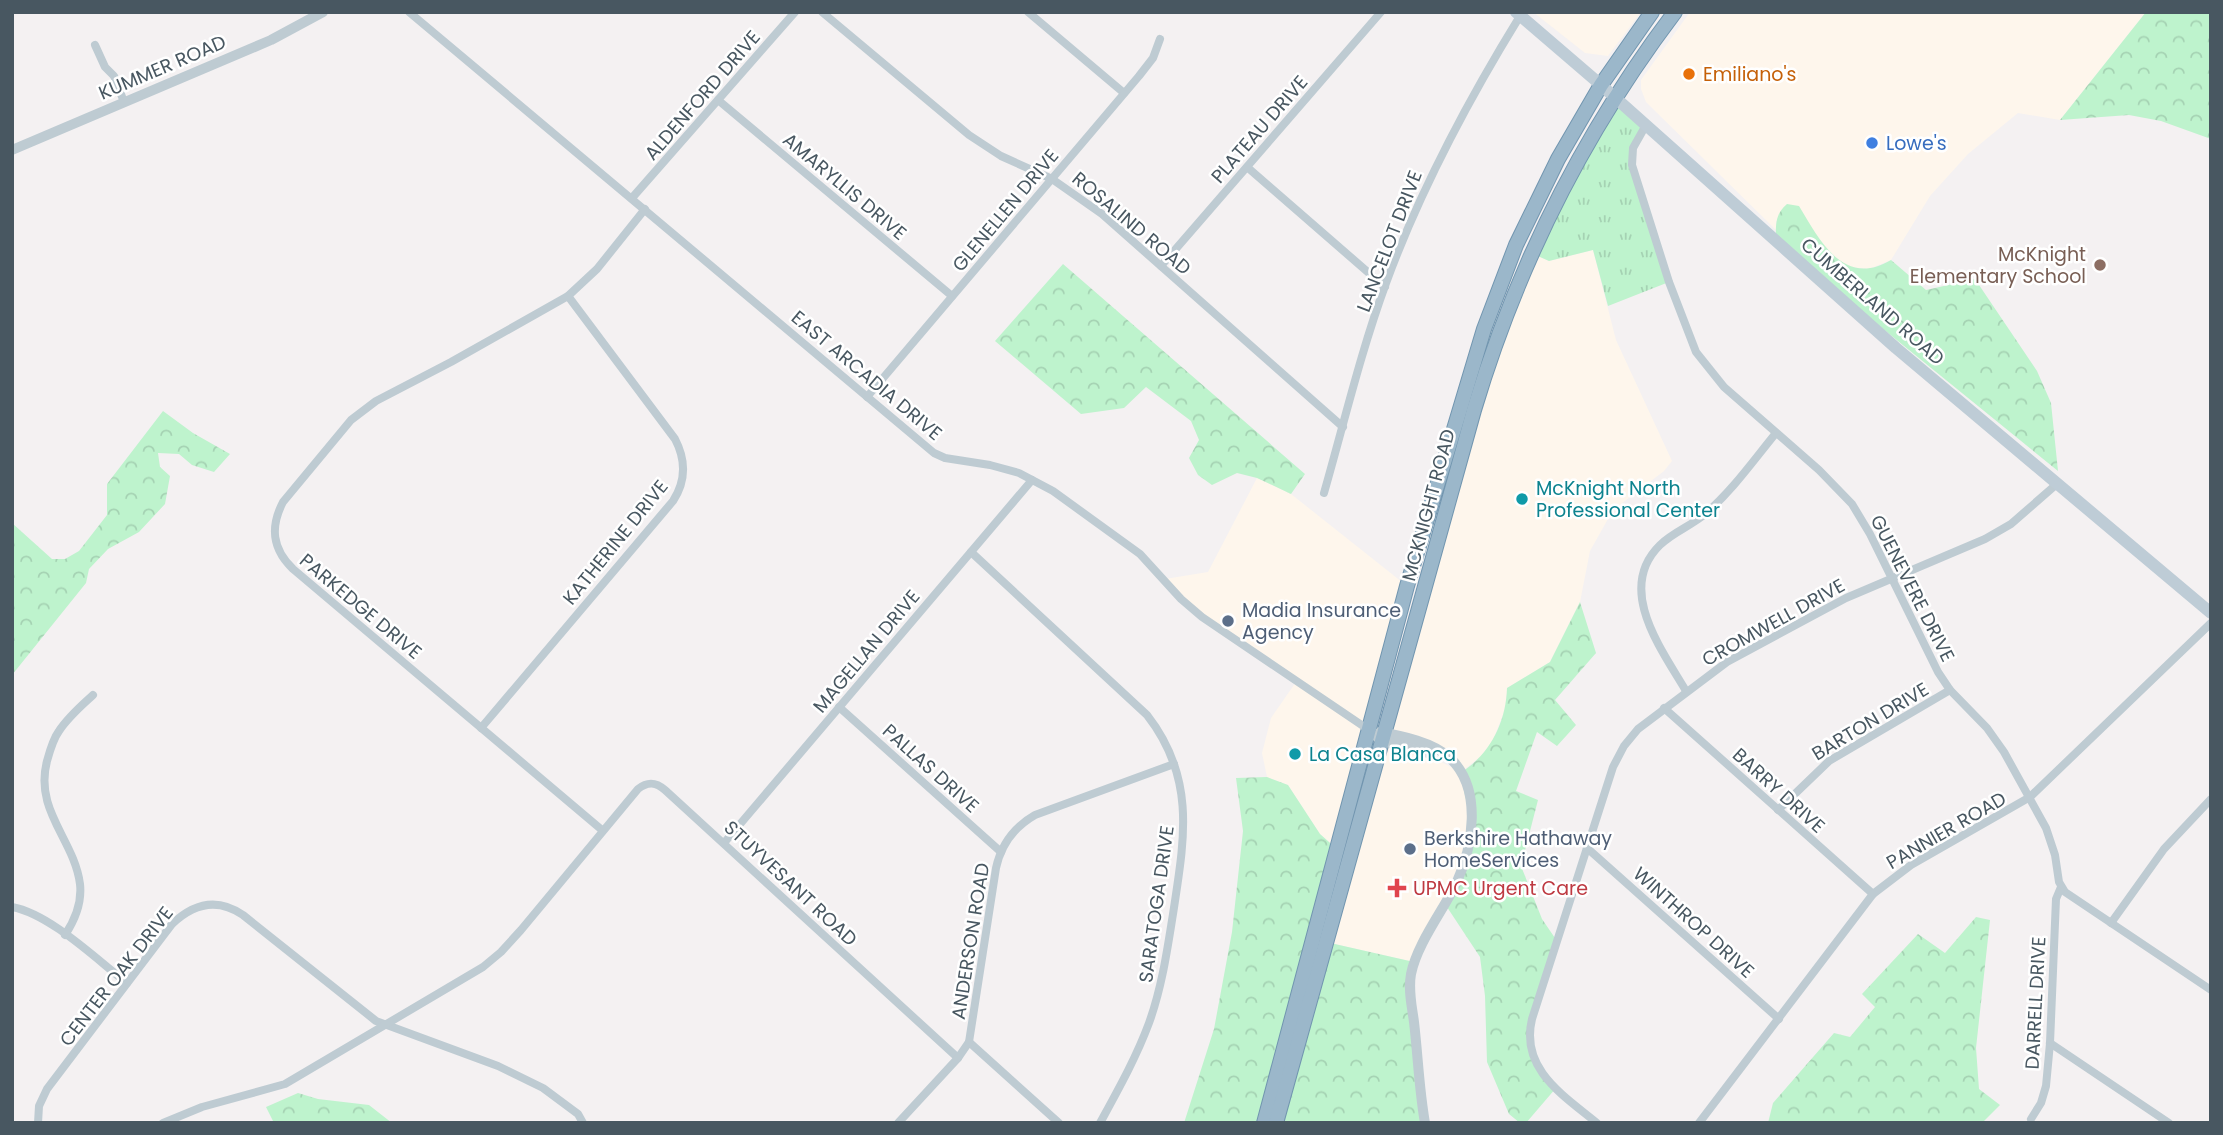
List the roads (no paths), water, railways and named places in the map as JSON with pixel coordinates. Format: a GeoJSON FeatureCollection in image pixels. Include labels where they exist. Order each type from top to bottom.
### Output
{"type":"FeatureCollection","features":[{"type":"Feature","properties":{"kind":"highway","name":"MCKNIGHT ROAD"},"geometry":{"type":"LineString","coordinates":[[1264,1123],[1419,545],[1492,306],[1533,206],[1563,149],[1601,85],[1651,12]]}},
{"type":"Feature","properties":{"kind":"highway","name":"MCKNIGHT ROAD"},"geometry":{"type":"LineString","coordinates":[[1276,1123],[1495,342],[1545,224],[1579,158],[1615,98],[1675,12]]}},
{"type":"Feature","properties":{"kind":"main road","name":"CUMBERLAND ROAD"},"geometry":{"type":"LineString","coordinates":[[1518,14],[1870,324],[2211,613]]}},
{"type":"Feature","properties":{"kind":"street","name":"KUMMER ROAD"},"geometry":{"type":"LineString","coordinates":[[12,150],[271,40],[323,12]]}},
{"type":"Feature","properties":{"kind":"street","name":"EAST ARCADIA DRIVE"},"geometry":{"type":"LineString","coordinates":[[409,12],[934,453],[945,458],[1019,473],[1053,491],[1140,554],[1181,598],[1213,625],[1369,730]]}},
{"type":"Feature","properties":{"kind":"street","name":"ALDENFORD DRIVE"},"geometry":{"type":"LineString","coordinates":[[632,198],[795,12]]}},
{"type":"Feature","properties":{"kind":"street","name":"ROSALIND ROAD"},"geometry":{"type":"LineString","coordinates":[[822,12],[969,135],[1001,156],[1052,178],[1102,214],[1343,427]]}},
{"type":"Feature","properties":{"kind":"street"},"geometry":{"type":"LineString","coordinates":[[1028,12],[1124,93]]}},
{"type":"Feature","properties":{"kind":"street","name":"PLATEAU DRIVE"},"geometry":{"type":"LineString","coordinates":[[1161,267],[1381,12]]}},
{"type":"Feature","properties":{"kind":"street","name":"LANCELOT DRIVE"},"geometry":{"type":"LineString","coordinates":[[1324,493],[1385,287],[1425,187],[1452,132],[1518,14]]}},
{"type":"Feature","properties":{"kind":"street","name":"GLENELLEN DRIVE"},"geometry":{"type":"LineString","coordinates":[[867,397],[1153,58],[1160,39]]}},
{"type":"Feature","properties":{"kind":"street"},"geometry":{"type":"LineString","coordinates":[[95,45],[105,67],[114,76],[124,102]]}},
{"type":"Feature","properties":{"kind":"street","name":"AMARYLLIS DRIVE"},"geometry":{"type":"LineString","coordinates":[[718,100],[952,296]]}},
{"type":"Feature","properties":{"kind":"street","name":"GUENEVERE DRIVE"},"geometry":{"type":"LineString","coordinates":[[1646,125],[1633,148],[1632,165],[1690,339],[1713,376],[1819,470],[1852,505],[1870,534],[1938,672],[1950,690],[1997,741],[2030,797],[2052,842],[2061,887]]}},
{"type":"Feature","properties":{"kind":"street"},"geometry":{"type":"LineString","coordinates":[[1247,167],[1385,287]]}},
{"type":"Feature","properties":{"kind":"street","name":"PARKEDGE DRIVE"},"geometry":{"type":"LineString","coordinates":[[603,830],[287,564],[275,541],[277,513],[288,494],[336,436],[365,409],[568,296],[597,269],[645,209]]}},
{"type":"Feature","properties":{"kind":"street","name":"KATHERINE DRIVE"},"geometry":{"type":"LineString","coordinates":[[481,728],[673,501],[684,476],[682,456],[675,439],[568,296]]}},
{"type":"Feature","properties":{"kind":"street"},"geometry":{"type":"LineString","coordinates":[[1686,691],[1643,611],[1645,572],[1654,551],[1710,509],[1776,433]]}},
{"type":"Feature","properties":{"kind":"street","name":"MAGELLAN DRIVE"},"geometry":{"type":"LineString","coordinates":[[724,843],[1032,480]]}},
{"type":"Feature","properties":{"kind":"street","name":"CROMWELL DRIVE"},"geometry":{"type":"LineString","coordinates":[[1597,1123],[1550,1082],[1536,1063],[1528,1041],[1532,1019],[1587,848],[1623,746],[1638,729],[1686,691],[1745,651],[1828,607],[1997,532],[2058,483]]}},
{"type":"Feature","properties":{"kind":"street","name":"SARATOGA DRIVE"},"geometry":{"type":"LineString","coordinates":[[971,552],[1142,710],[1164,741],[1174,764],[1182,795],[1184,836],[1166,961],[1156,1004],[1141,1043],[1100,1123]]}},
{"type":"Feature","properties":{"kind":"street","name":"PANNIER ROAD"},"geometry":{"type":"LineString","coordinates":[[1699,1123],[1873,894],[1911,866],[2030,797],[2211,623]]}},
{"type":"Feature","properties":{"kind":"street","name":"BARTON DRIVE"},"geometry":{"type":"LineString","coordinates":[[1778,810],[1829,761],[1950,690]]}},
{"type":"Feature","properties":{"kind":"street"},"geometry":{"type":"LineString","coordinates":[[65,935],[76,914],[80,886],[75,867],[47,803],[44,774],[59,730],[93,695]]}},
{"type":"Feature","properties":{"kind":"street","name":"PALLAS DRIVE"},"geometry":{"type":"LineString","coordinates":[[839,707],[1001,852]]}},
{"type":"Feature","properties":{"kind":"street","name":"BARRY DRIVE"},"geometry":{"type":"LineString","coordinates":[[1664,709],[1873,894]]}},
{"type":"Feature","properties":{"kind":"street"},"geometry":{"type":"LineString","coordinates":[[1369,730],[1428,753],[1460,773],[1471,802],[1469,843],[1456,883],[1414,962],[1409,985],[1416,1069],[1426,1123]]}},
{"type":"Feature","properties":{"kind":"street","name":"ANDERSON ROAD"},"geometry":{"type":"LineString","coordinates":[[898,1123],[958,1058],[969,1042],[996,869],[1001,852],[1013,832],[1035,815],[1174,764]]}},
{"type":"Feature","properties":{"kind":"street","name":"STUYVESANT ROAD"},"geometry":{"type":"LineString","coordinates":[[603,830],[643,785],[654,783],[665,790],[958,1058]]}},
{"type":"Feature","properties":{"kind":"street"},"geometry":{"type":"LineString","coordinates":[[2111,923],[2164,849],[2211,799]]}},
{"type":"Feature","properties":{"kind":"street"},"geometry":{"type":"LineString","coordinates":[[163,1123],[202,1107],[285,1084],[483,967],[501,953],[603,830]]}},
{"type":"Feature","properties":{"kind":"street","name":"WINTHROP DRIVE"},"geometry":{"type":"LineString","coordinates":[[1587,848],[1779,1019]]}},
{"type":"Feature","properties":{"kind":"street"},"geometry":{"type":"LineString","coordinates":[[2061,887],[2068,895],[2211,989]]}},
{"type":"Feature","properties":{"kind":"street","name":"DARRELL DRIVE"},"geometry":{"type":"LineString","coordinates":[[2031,1119],[2046,1086],[2056,899],[2061,887]]}},
{"type":"Feature","properties":{"kind":"street","name":"CENTER OAK DRIVE"},"geometry":{"type":"LineString","coordinates":[[38,1123],[39,1106],[47,1089],[181,916],[199,905],[217,904],[235,910],[369,1016],[386,1025],[498,1066],[532,1083],[578,1114],[583,1123]]}},
{"type":"Feature","properties":{"kind":"street"},"geometry":{"type":"LineString","coordinates":[[12,907],[32,912],[127,983]]}},
{"type":"Feature","properties":{"kind":"street"},"geometry":{"type":"LineString","coordinates":[[969,1042],[1059,1123]]}},
{"type":"Feature","properties":{"kind":"street"},"geometry":{"type":"LineString","coordinates":[[2050,1044],[2169,1123]]}},
{"type":"Feature","properties":{"kind":"place","name":"Emiliano's"},"geometry":{"type":"Point","coordinates":[1689,74]}},
{"type":"Feature","properties":{"kind":"place","name":"Lowe's"},"geometry":{"type":"Point","coordinates":[1872,143]}},
{"type":"Feature","properties":{"kind":"place","name":"McKnight Elementary School"},"geometry":{"type":"Point","coordinates":[2100,265]}},
{"type":"Feature","properties":{"kind":"place","name":"McKnight North Professional Center"},"geometry":{"type":"Point","coordinates":[1522,499]}},
{"type":"Feature","properties":{"kind":"place","name":"Madia Insurance Agency"},"geometry":{"type":"Point","coordinates":[1228,621]}},
{"type":"Feature","properties":{"kind":"place","name":"La Casa Blanca"},"geometry":{"type":"Point","coordinates":[1295,754]}},
{"type":"Feature","properties":{"kind":"place","name":"Berkshire Hathaway HomeServices"},"geometry":{"type":"Point","coordinates":[1410,849]}},
{"type":"Feature","properties":{"kind":"place","name":"UPMC Urgent Care"},"geometry":{"type":"Point","coordinates":[1397,888]}}]}
